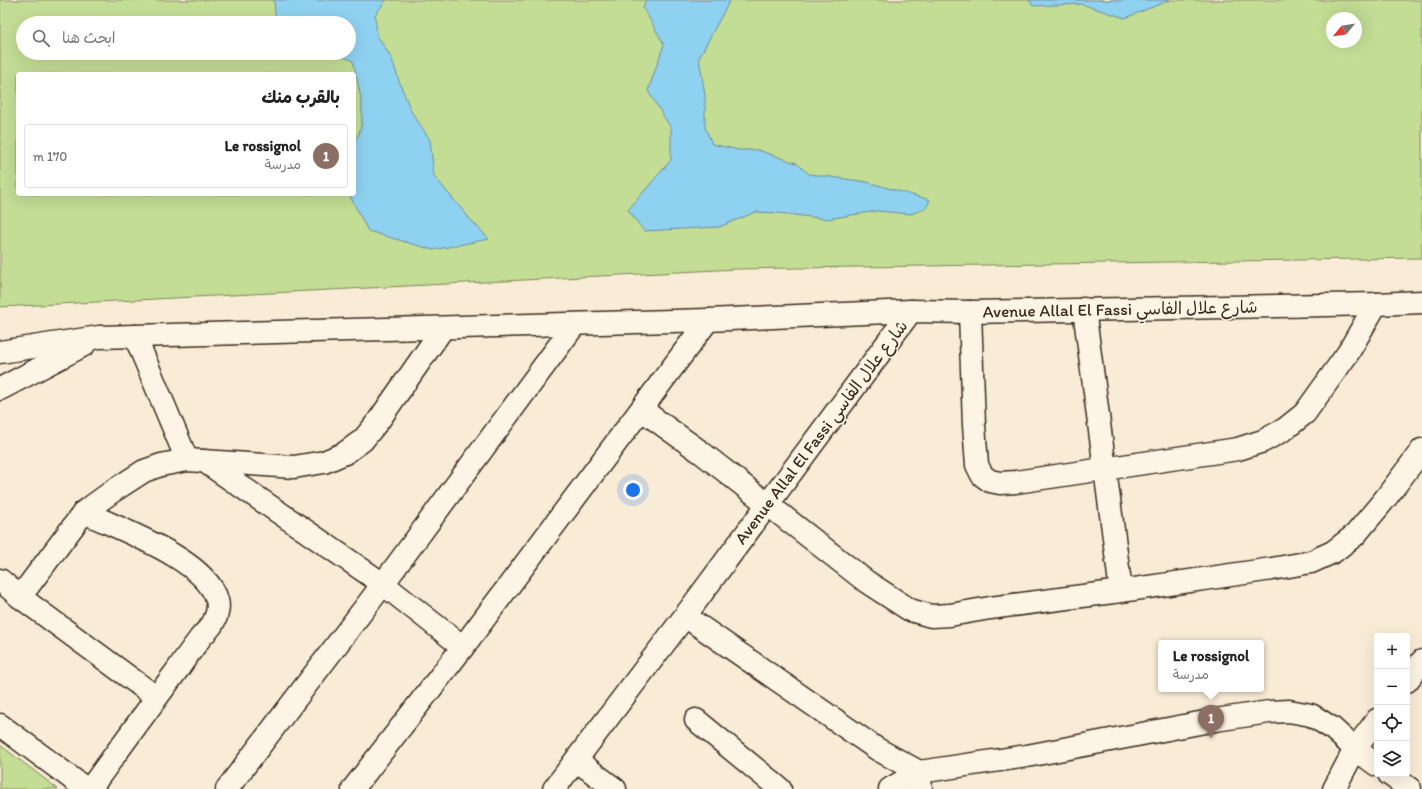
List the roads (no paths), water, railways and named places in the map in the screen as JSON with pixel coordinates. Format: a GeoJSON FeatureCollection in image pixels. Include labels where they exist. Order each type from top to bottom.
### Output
{"type":"FeatureCollection","features":[{"type":"Feature","properties":{"kind":"street","name":"Avenue Allal El Fassi شارع علال الفاسي"},"geometry":{"type":"LineString","coordinates":[[554,789],[685,616],[911,311],[970,312],[1422,302]]}},
{"type":"Feature","properties":{"kind":"street"},"geometry":{"type":"LineString","coordinates":[[970,312],[975,452],[977,465],[982,474],[990,480],[1000,483],[1016,482],[1238,449],[1263,442],[1285,429],[1305,413],[1348,353],[1376,304]]}},
{"type":"Feature","properties":{"kind":"street"},"geometry":{"type":"LineString","coordinates":[[1084,309],[1121,591]]}},
{"type":"Feature","properties":{"kind":"street"},"geometry":{"type":"LineString","coordinates":[[0,352],[99,337],[708,320],[911,311]]}},
{"type":"Feature","properties":{"kind":"street"},"geometry":{"type":"LineString","coordinates":[[354,789],[642,410],[708,320]]}},
{"type":"Feature","properties":{"kind":"street"},"geometry":{"type":"LineString","coordinates":[[227,789],[383,584],[575,324]]}},
{"type":"Feature","properties":{"kind":"street"},"geometry":{"type":"LineString","coordinates":[[20,597],[84,512],[144,471],[162,465],[195,460],[294,467],[324,462],[345,453],[363,440],[379,420],[442,328]]}},
{"type":"Feature","properties":{"kind":"street"},"geometry":{"type":"LineString","coordinates":[[135,336],[195,460],[383,584],[463,647]]}},
{"type":"Feature","properties":{"kind":"street"},"geometry":{"type":"LineString","coordinates":[[0,389],[99,337]]}},
{"type":"Feature","properties":{"kind":"street"},"geometry":{"type":"LineString","coordinates":[[642,410],[702,453],[766,505],[891,599],[910,610],[931,616],[950,615],[990,608],[1121,591],[1311,562],[1334,552],[1355,535],[1385,500],[1422,450]]}},
{"type":"Feature","properties":{"kind":"street"},"geometry":{"type":"LineString","coordinates":[[84,512],[163,548],[185,562],[203,577],[217,601],[217,612],[214,622],[156,697],[90,789]]}},
{"type":"Feature","properties":{"kind":"street"},"geometry":{"type":"LineString","coordinates":[[0,580],[20,597],[156,697]]}},
{"type":"Feature","properties":{"kind":"street"},"geometry":{"type":"LineString","coordinates":[[685,616],[920,780]]}},
{"type":"Feature","properties":{"kind":"street"},"geometry":{"type":"LineString","coordinates":[[1410,677],[1422,661]]}},
{"type":"Feature","properties":{"kind":"street"},"geometry":{"type":"LineString","coordinates":[[890,789],[920,780],[1027,756],[1215,720],[1269,712],[1289,711],[1311,715],[1332,728],[1355,749],[1374,763]]}},
{"type":"Feature","properties":{"kind":"street"},"geometry":{"type":"LineString","coordinates":[[696,720],[776,788]]}},
{"type":"Feature","properties":{"kind":"street"},"geometry":{"type":"LineString","coordinates":[[1334,789],[1355,749],[1374,724]]}},
{"type":"Feature","properties":{"kind":"street"},"geometry":{"type":"LineString","coordinates":[[0,725],[86,789]]}},
{"type":"Feature","properties":{"kind":"street"},"geometry":{"type":"LineString","coordinates":[[576,760],[615,789]]}},
{"type":"Feature","properties":{"kind":"street"},"geometry":{"type":"LineString","coordinates":[[1393,777],[1410,789]]}},
{"type":"Feature","properties":{"kind":"water"},"geometry":{"type":"Polygon","coordinates":[[[274,0],[386,0],[375,15],[377,35],[392,59],[411,111],[430,140],[434,176],[489,239],[433,250],[368,231],[350,196],[356,196],[356,139],[359,134],[362,114],[356,72],[353,61],[351,60],[356,60],[356,16],[275,16],[274,0]]]}},
{"type":"Feature","properties":{"kind":"water"},"geometry":{"type":"Polygon","coordinates":[[[646,0],[730,0],[699,58],[705,95],[705,127],[712,144],[739,150],[758,150],[796,163],[809,174],[867,182],[930,200],[926,208],[911,214],[877,211],[827,219],[756,212],[719,227],[644,231],[628,210],[671,160],[671,128],[648,91],[664,44],[643,8],[646,0]]]}},
{"type":"Feature","properties":{"kind":"water"},"geometry":{"type":"Polygon","coordinates":[[[1029,0],[1170,0],[1125,18],[1081,4],[1033,6],[1029,0]]]}},
{"type":"Feature","properties":{"kind":"place","name":"Le rossignol"},"geometry":{"type":"Point","coordinates":[1211,738]}}]}
